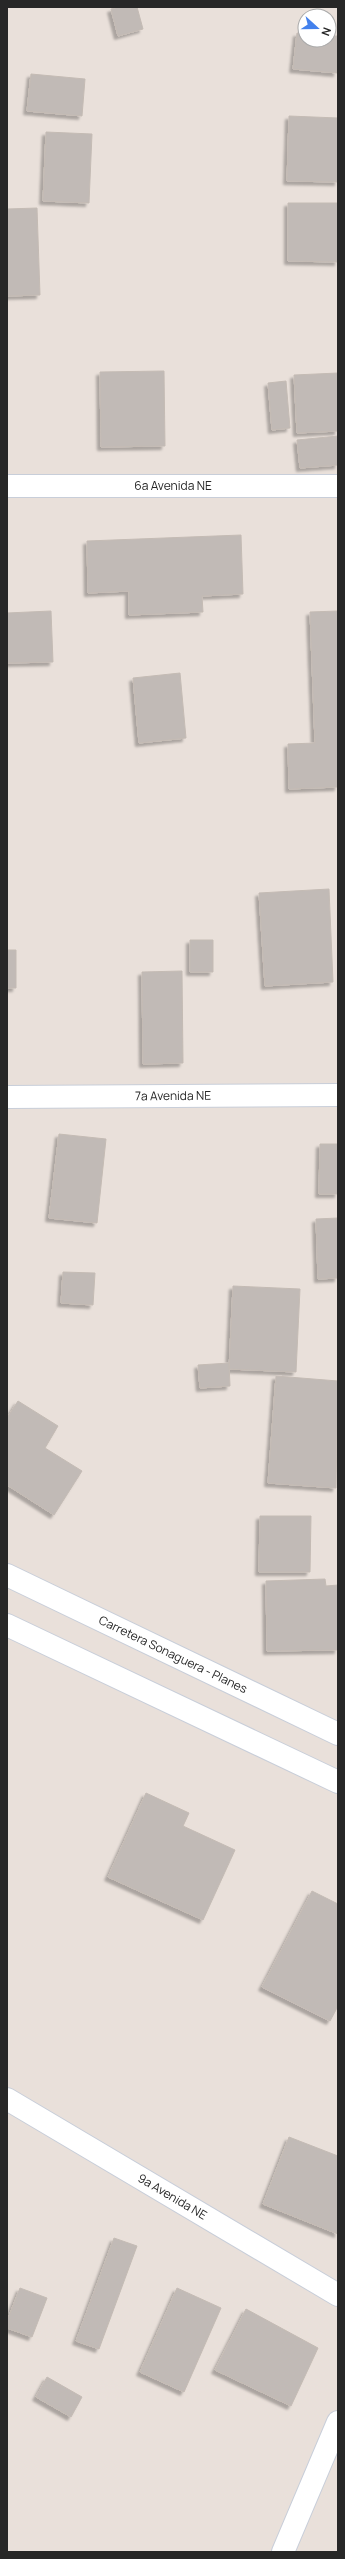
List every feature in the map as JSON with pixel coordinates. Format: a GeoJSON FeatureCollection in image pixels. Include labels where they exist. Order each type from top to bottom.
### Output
{"type":"FeatureCollection","features":[{"type":"Feature","properties":{"kind":"street","name":"6a Avenida NE"},"geometry":{"type":"LineString","coordinates":[[7,486],[338,486]]}},
{"type":"Feature","properties":{"kind":"street","name":"7a Avenida NE"},"geometry":{"type":"LineString","coordinates":[[7,1097],[338,1095]]}},
{"type":"Feature","properties":{"kind":"street","name":"Carretera Sonaguera - Planes"},"geometry":{"type":"LineString","coordinates":[[7,1575],[338,1734]]}},
{"type":"Feature","properties":{"kind":"street"},"geometry":{"type":"LineString","coordinates":[[7,1625],[338,1782]]}},
{"type":"Feature","properties":{"kind":"street","name":"9a Avenida NE"},"geometry":{"type":"LineString","coordinates":[[7,2099],[338,2295]]}},
{"type":"Feature","properties":{"kind":"street"},"geometry":{"type":"LineString","coordinates":[[283,2552],[338,2422]]}},
{"type":"Feature","properties":{"kind":"building"},"geometry":{"type":"Polygon","coordinates":[[[120,7],[137,7],[143,29],[118,36],[111,9],[120,7]]]}},
{"type":"Feature","properties":{"kind":"building"},"geometry":{"type":"Polygon","coordinates":[[[297,33],[297,48],[337,48],[338,36],[337,73],[293,69],[297,33]]]}},
{"type":"Feature","properties":{"kind":"building"},"geometry":{"type":"Polygon","coordinates":[[[31,74],[85,79],[82,116],[27,111],[31,74]]]}},
{"type":"Feature","properties":{"kind":"building"},"geometry":{"type":"Polygon","coordinates":[[[289,116],[338,118],[338,182],[287,181],[289,116]]]}},
{"type":"Feature","properties":{"kind":"building"},"geometry":{"type":"Polygon","coordinates":[[[46,132],[92,134],[89,203],[43,201],[46,132]]]}},
{"type":"Feature","properties":{"kind":"building"},"geometry":{"type":"Polygon","coordinates":[[[288,203],[338,203],[338,262],[288,261],[288,203]]]}},
{"type":"Feature","properties":{"kind":"building"},"geometry":{"type":"Polygon","coordinates":[[[37,208],[40,295],[7,296],[7,209],[37,208]]]}},
{"type":"Feature","properties":{"kind":"building"},"geometry":{"type":"Polygon","coordinates":[[[164,371],[165,446],[101,447],[100,372],[164,371]]]}},
{"type":"Feature","properties":{"kind":"building"},"geometry":{"type":"Polygon","coordinates":[[[338,373],[338,431],[297,433],[294,375],[338,373]]]}},
{"type":"Feature","properties":{"kind":"building"},"geometry":{"type":"Polygon","coordinates":[[[286,381],[290,428],[272,430],[268,383],[286,381]]]}},
{"type":"Feature","properties":{"kind":"building"},"geometry":{"type":"Polygon","coordinates":[[[338,436],[338,465],[300,468],[297,440],[338,436]]]}},
{"type":"Feature","properties":{"kind":"building"},"geometry":{"type":"Polygon","coordinates":[[[241,535],[243,594],[202,596],[203,612],[129,615],[129,591],[88,593],[87,541],[241,535]]]}},
{"type":"Feature","properties":{"kind":"building"},"geometry":{"type":"Polygon","coordinates":[[[51,611],[53,662],[7,663],[7,613],[51,611]]]}},
{"type":"Feature","properties":{"kind":"building"},"geometry":{"type":"Polygon","coordinates":[[[338,611],[338,787],[289,789],[288,744],[315,743],[310,612],[338,611]]]}},
{"type":"Feature","properties":{"kind":"building"},"geometry":{"type":"Polygon","coordinates":[[[180,673],[186,738],[139,743],[133,678],[180,673]]]}},
{"type":"Feature","properties":{"kind":"building"},"geometry":{"type":"Polygon","coordinates":[[[329,889],[333,982],[265,986],[259,893],[329,889]]]}},
{"type":"Feature","properties":{"kind":"building"},"geometry":{"type":"Polygon","coordinates":[[[190,940],[213,940],[213,972],[190,972],[190,940]]]}},
{"type":"Feature","properties":{"kind":"building"},"geometry":{"type":"Polygon","coordinates":[[[7,950],[16,950],[16,988],[7,988],[7,950]]]}},
{"type":"Feature","properties":{"kind":"building"},"geometry":{"type":"Polygon","coordinates":[[[182,971],[183,1063],[143,1064],[142,972],[182,971]]]}},
{"type":"Feature","properties":{"kind":"building"},"geometry":{"type":"Polygon","coordinates":[[[59,1134],[106,1139],[97,1223],[49,1218],[59,1134]]]}},
{"type":"Feature","properties":{"kind":"building"},"geometry":{"type":"Polygon","coordinates":[[[320,1144],[338,1144],[338,1194],[319,1194],[320,1144]]]}},
{"type":"Feature","properties":{"kind":"building"},"geometry":{"type":"Polygon","coordinates":[[[338,1218],[338,1278],[318,1279],[316,1219],[338,1218]]]}},
{"type":"Feature","properties":{"kind":"building"},"geometry":{"type":"Polygon","coordinates":[[[63,1272],[95,1273],[93,1305],[61,1303],[63,1272]]]}},
{"type":"Feature","properties":{"kind":"building"},"geometry":{"type":"Polygon","coordinates":[[[233,1286],[300,1289],[296,1372],[229,1369],[233,1286]]]}},
{"type":"Feature","properties":{"kind":"building"},"geometry":{"type":"Polygon","coordinates":[[[229,1363],[230,1386],[200,1388],[198,1365],[229,1363]]]}},
{"type":"Feature","properties":{"kind":"building"},"geometry":{"type":"Polygon","coordinates":[[[276,1376],[338,1381],[336,1488],[268,1483],[276,1376]]]}},
{"type":"Feature","properties":{"kind":"building"},"geometry":{"type":"Polygon","coordinates":[[[18,1401],[58,1426],[45,1448],[82,1471],[54,1515],[7,1485],[7,1418],[18,1401]]]}},
{"type":"Feature","properties":{"kind":"building"},"geometry":{"type":"Polygon","coordinates":[[[260,1516],[311,1516],[310,1572],[259,1572],[260,1516]]]}},
{"type":"Feature","properties":{"kind":"building"},"geometry":{"type":"Polygon","coordinates":[[[325,1579],[326,1586],[338,1585],[338,1650],[267,1651],[266,1581],[325,1579]]]}},
{"type":"Feature","properties":{"kind":"building"},"geometry":{"type":"Polygon","coordinates":[[[146,1793],[189,1813],[183,1826],[235,1850],[203,1920],[108,1877],[146,1793]]]}},
{"type":"Feature","properties":{"kind":"building"},"geometry":{"type":"Polygon","coordinates":[[[312,1891],[338,1904],[338,2006],[330,2021],[262,1987],[312,1891]]]}},
{"type":"Feature","properties":{"kind":"building"},"geometry":{"type":"Polygon","coordinates":[[[289,2137],[338,2156],[338,2234],[263,2204],[289,2137]]]}},
{"type":"Feature","properties":{"kind":"building"},"geometry":{"type":"Polygon","coordinates":[[[114,2238],[137,2246],[99,2349],[76,2341],[114,2238]]]}},
{"type":"Feature","properties":{"kind":"building"},"geometry":{"type":"Polygon","coordinates":[[[20,2288],[47,2298],[32,2337],[7,2328],[7,2321],[20,2288]]]}},
{"type":"Feature","properties":{"kind":"building"},"geometry":{"type":"Polygon","coordinates":[[[177,2288],[221,2308],[184,2392],[140,2372],[177,2288]]]}},
{"type":"Feature","properties":{"kind":"building"},"geometry":{"type":"Polygon","coordinates":[[[246,2309],[318,2348],[291,2406],[215,2370],[246,2309]]]}},
{"type":"Feature","properties":{"kind":"building"},"geometry":{"type":"Polygon","coordinates":[[[47,2377],[82,2397],[71,2417],[36,2397],[47,2377]]]}}]}
